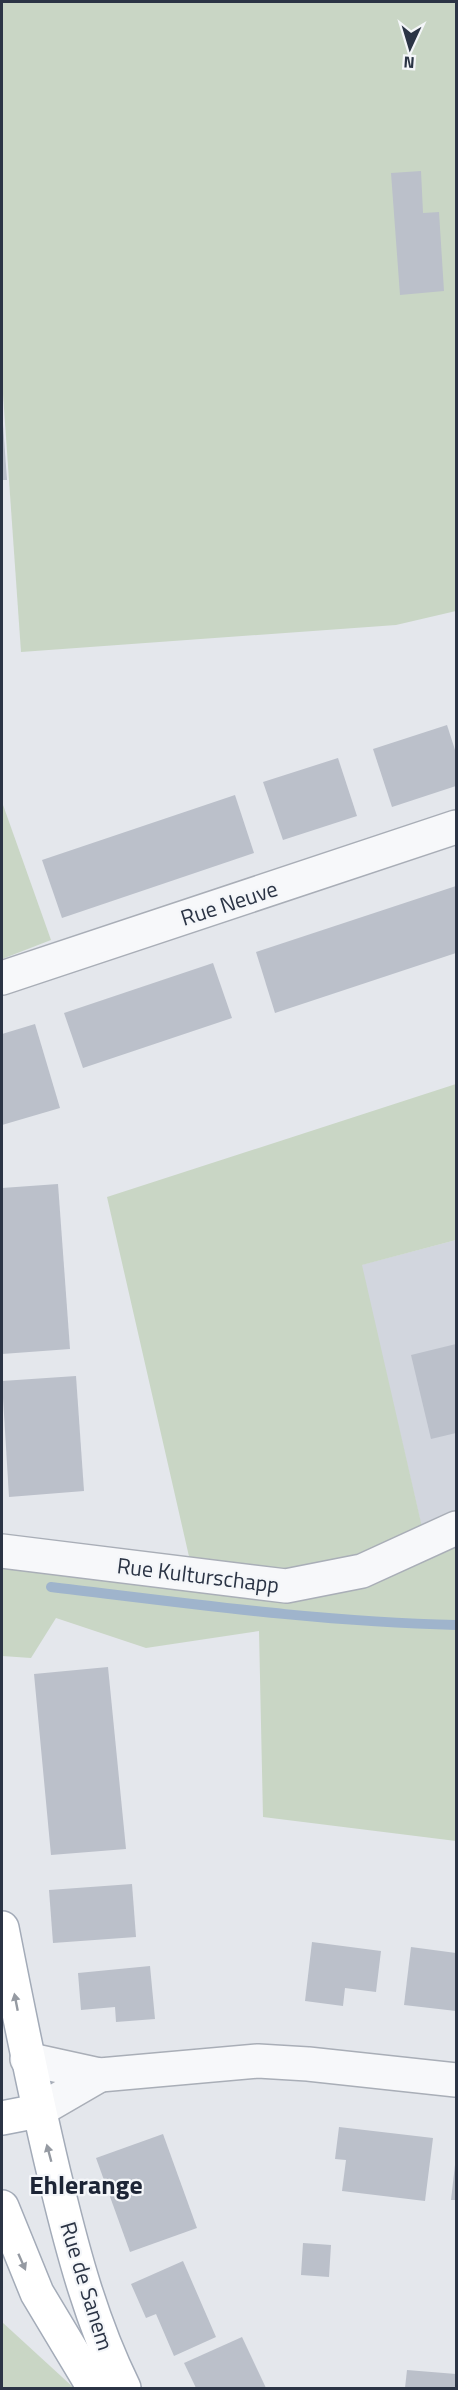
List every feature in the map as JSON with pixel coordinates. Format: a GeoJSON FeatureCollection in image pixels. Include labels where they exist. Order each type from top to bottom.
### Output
{"type":"FeatureCollection","features":[{"type":"Feature","properties":{"kind":"main road","name":"Rue de Sanem"},"geometry":{"type":"LineString","coordinates":[[2,1928],[14,2061],[38,2111],[80,2279],[106,2352],[124,2388]]}},
{"type":"Feature","properties":{"kind":"main road"},"geometry":{"type":"LineString","coordinates":[[2,2118],[38,2111]]}},
{"type":"Feature","properties":{"kind":"main road","name":"Rue de Sanem"},"geometry":{"type":"LineString","coordinates":[[2,2207],[37,2294],[94,2388]]}},
{"type":"Feature","properties":{"kind":"street","name":"Rue Neuve"},"geometry":{"type":"LineString","coordinates":[[2,978],[456,827]]}},
{"type":"Feature","properties":{"kind":"street","name":"Rue Kulturschapp"},"geometry":{"type":"LineString","coordinates":[[2,1551],[286,1586],[362,1571],[456,1528]]}},
{"type":"Feature","properties":{"kind":"street"},"geometry":{"type":"LineString","coordinates":[[14,2061],[100,2075],[258,2061],[456,2080]]}},
{"type":"Feature","properties":{"kind":"street"},"geometry":{"type":"LineString","coordinates":[[38,2111],[100,2075]]}},
{"type":"Feature","properties":{"kind":"shaded area"},"geometry":{"type":"Polygon","coordinates":[[[456,1240],[456,1528],[425,1541],[361,1265],[456,1240]]]}},
{"type":"Feature","properties":{"kind":"green space"},"geometry":{"type":"Polygon","coordinates":[[[2,2],[456,2],[456,611],[396,625],[21,652],[2,380],[2,2]]]}},
{"type":"Feature","properties":{"kind":"green space"},"geometry":{"type":"Polygon","coordinates":[[[2,802],[51,940],[2,959],[2,802]]]}},
{"type":"Feature","properties":{"kind":"green space"},"geometry":{"type":"Polygon","coordinates":[[[456,1084],[456,1240],[362,1265],[425,1540],[456,1533],[456,1841],[263,1817],[259,1631],[146,1648],[56,1618],[31,1658],[2,1656],[2,1569],[27,1554],[193,1574],[107,1197],[456,1084]]]}},
{"type":"Feature","properties":{"kind":"green space"},"geometry":{"type":"Polygon","coordinates":[[[2,2322],[74,2388],[2,2388],[2,2322]]]}},
{"type":"Feature","properties":{"kind":"building"},"geometry":{"type":"Polygon","coordinates":[[[421,171],[423,213],[439,212],[444,291],[400,295],[391,173],[421,171]]]}},
{"type":"Feature","properties":{"kind":"building"},"geometry":{"type":"Polygon","coordinates":[[[2,410],[7,480],[2,480],[2,410]]]}},
{"type":"Feature","properties":{"kind":"building"},"geometry":{"type":"Polygon","coordinates":[[[447,725],[456,753],[456,786],[392,807],[373,749],[447,725]]]}},
{"type":"Feature","properties":{"kind":"building"},"geometry":{"type":"Polygon","coordinates":[[[338,758],[357,816],[283,840],[263,782],[338,758]]]}},
{"type":"Feature","properties":{"kind":"building"},"geometry":{"type":"Polygon","coordinates":[[[235,795],[254,853],[62,918],[42,860],[235,795]]]}},
{"type":"Feature","properties":{"kind":"building"},"geometry":{"type":"Polygon","coordinates":[[[456,886],[456,953],[275,1013],[256,952],[456,886]]]}},
{"type":"Feature","properties":{"kind":"building"},"geometry":{"type":"Polygon","coordinates":[[[213,963],[232,1018],[83,1068],[64,1013],[213,963]]]}},
{"type":"Feature","properties":{"kind":"building"},"geometry":{"type":"Polygon","coordinates":[[[35,1024],[60,1108],[2,1125],[2,1034],[35,1024]]]}},
{"type":"Feature","properties":{"kind":"building"},"geometry":{"type":"Polygon","coordinates":[[[58,1184],[70,1349],[2,1354],[2,1188],[58,1184]]]}},
{"type":"Feature","properties":{"kind":"building"},"geometry":{"type":"Polygon","coordinates":[[[456,1344],[456,1433],[431,1439],[411,1355],[456,1344]]]}},
{"type":"Feature","properties":{"kind":"building"},"geometry":{"type":"Polygon","coordinates":[[[76,1376],[84,1491],[9,1497],[2,1381],[76,1376]]]}},
{"type":"Feature","properties":{"kind":"building"},"geometry":{"type":"Polygon","coordinates":[[[108,1667],[126,1849],[51,1855],[34,1674],[108,1667]]]}},
{"type":"Feature","properties":{"kind":"building"},"geometry":{"type":"Polygon","coordinates":[[[132,1884],[136,1937],[53,1943],[49,1890],[132,1884]]]}},
{"type":"Feature","properties":{"kind":"building"},"geometry":{"type":"Polygon","coordinates":[[[312,1942],[381,1951],[376,1992],[345,1988],[343,2006],[305,2001],[312,1942]]]}},
{"type":"Feature","properties":{"kind":"building"},"geometry":{"type":"Polygon","coordinates":[[[411,1947],[456,1953],[456,2011],[404,2005],[411,1947]]]}},
{"type":"Feature","properties":{"kind":"building"},"geometry":{"type":"Polygon","coordinates":[[[150,1966],[155,2019],[116,2022],[115,2007],[81,2010],[78,1973],[150,1966]]]}},
{"type":"Feature","properties":{"kind":"building"},"geometry":{"type":"Polygon","coordinates":[[[339,2127],[433,2138],[425,2201],[342,2191],[346,2160],[335,2159],[339,2127]]]}},
{"type":"Feature","properties":{"kind":"building"},"geometry":{"type":"Polygon","coordinates":[[[163,2134],[197,2228],[130,2252],[96,2158],[163,2134]]]}},
{"type":"Feature","properties":{"kind":"building"},"geometry":{"type":"Polygon","coordinates":[[[455,2165],[456,2200],[451,2200],[455,2165]]]}},
{"type":"Feature","properties":{"kind":"building"},"geometry":{"type":"Polygon","coordinates":[[[303,2243],[331,2245],[329,2277],[301,2275],[303,2243]]]}},
{"type":"Feature","properties":{"kind":"building"},"geometry":{"type":"Polygon","coordinates":[[[183,2261],[216,2337],[174,2356],[156,2314],[146,2318],[131,2284],[183,2261]]]}},
{"type":"Feature","properties":{"kind":"building"},"geometry":{"type":"Polygon","coordinates":[[[242,2337],[266,2388],[196,2388],[184,2363],[242,2337]]]}},
{"type":"Feature","properties":{"kind":"building"},"geometry":{"type":"Polygon","coordinates":[[[407,2370],[456,2374],[456,2388],[405,2388],[407,2370]]]}},
{"type":"Feature","properties":{"kind":"waterway"},"geometry":{"type":"LineString","coordinates":[[51,1587],[304,1616],[456,1625]]}},
{"type":"Feature","properties":{"kind":"district","name":"Ehlerange"},"geometry":{"type":"Point","coordinates":[86,2184]}}]}
